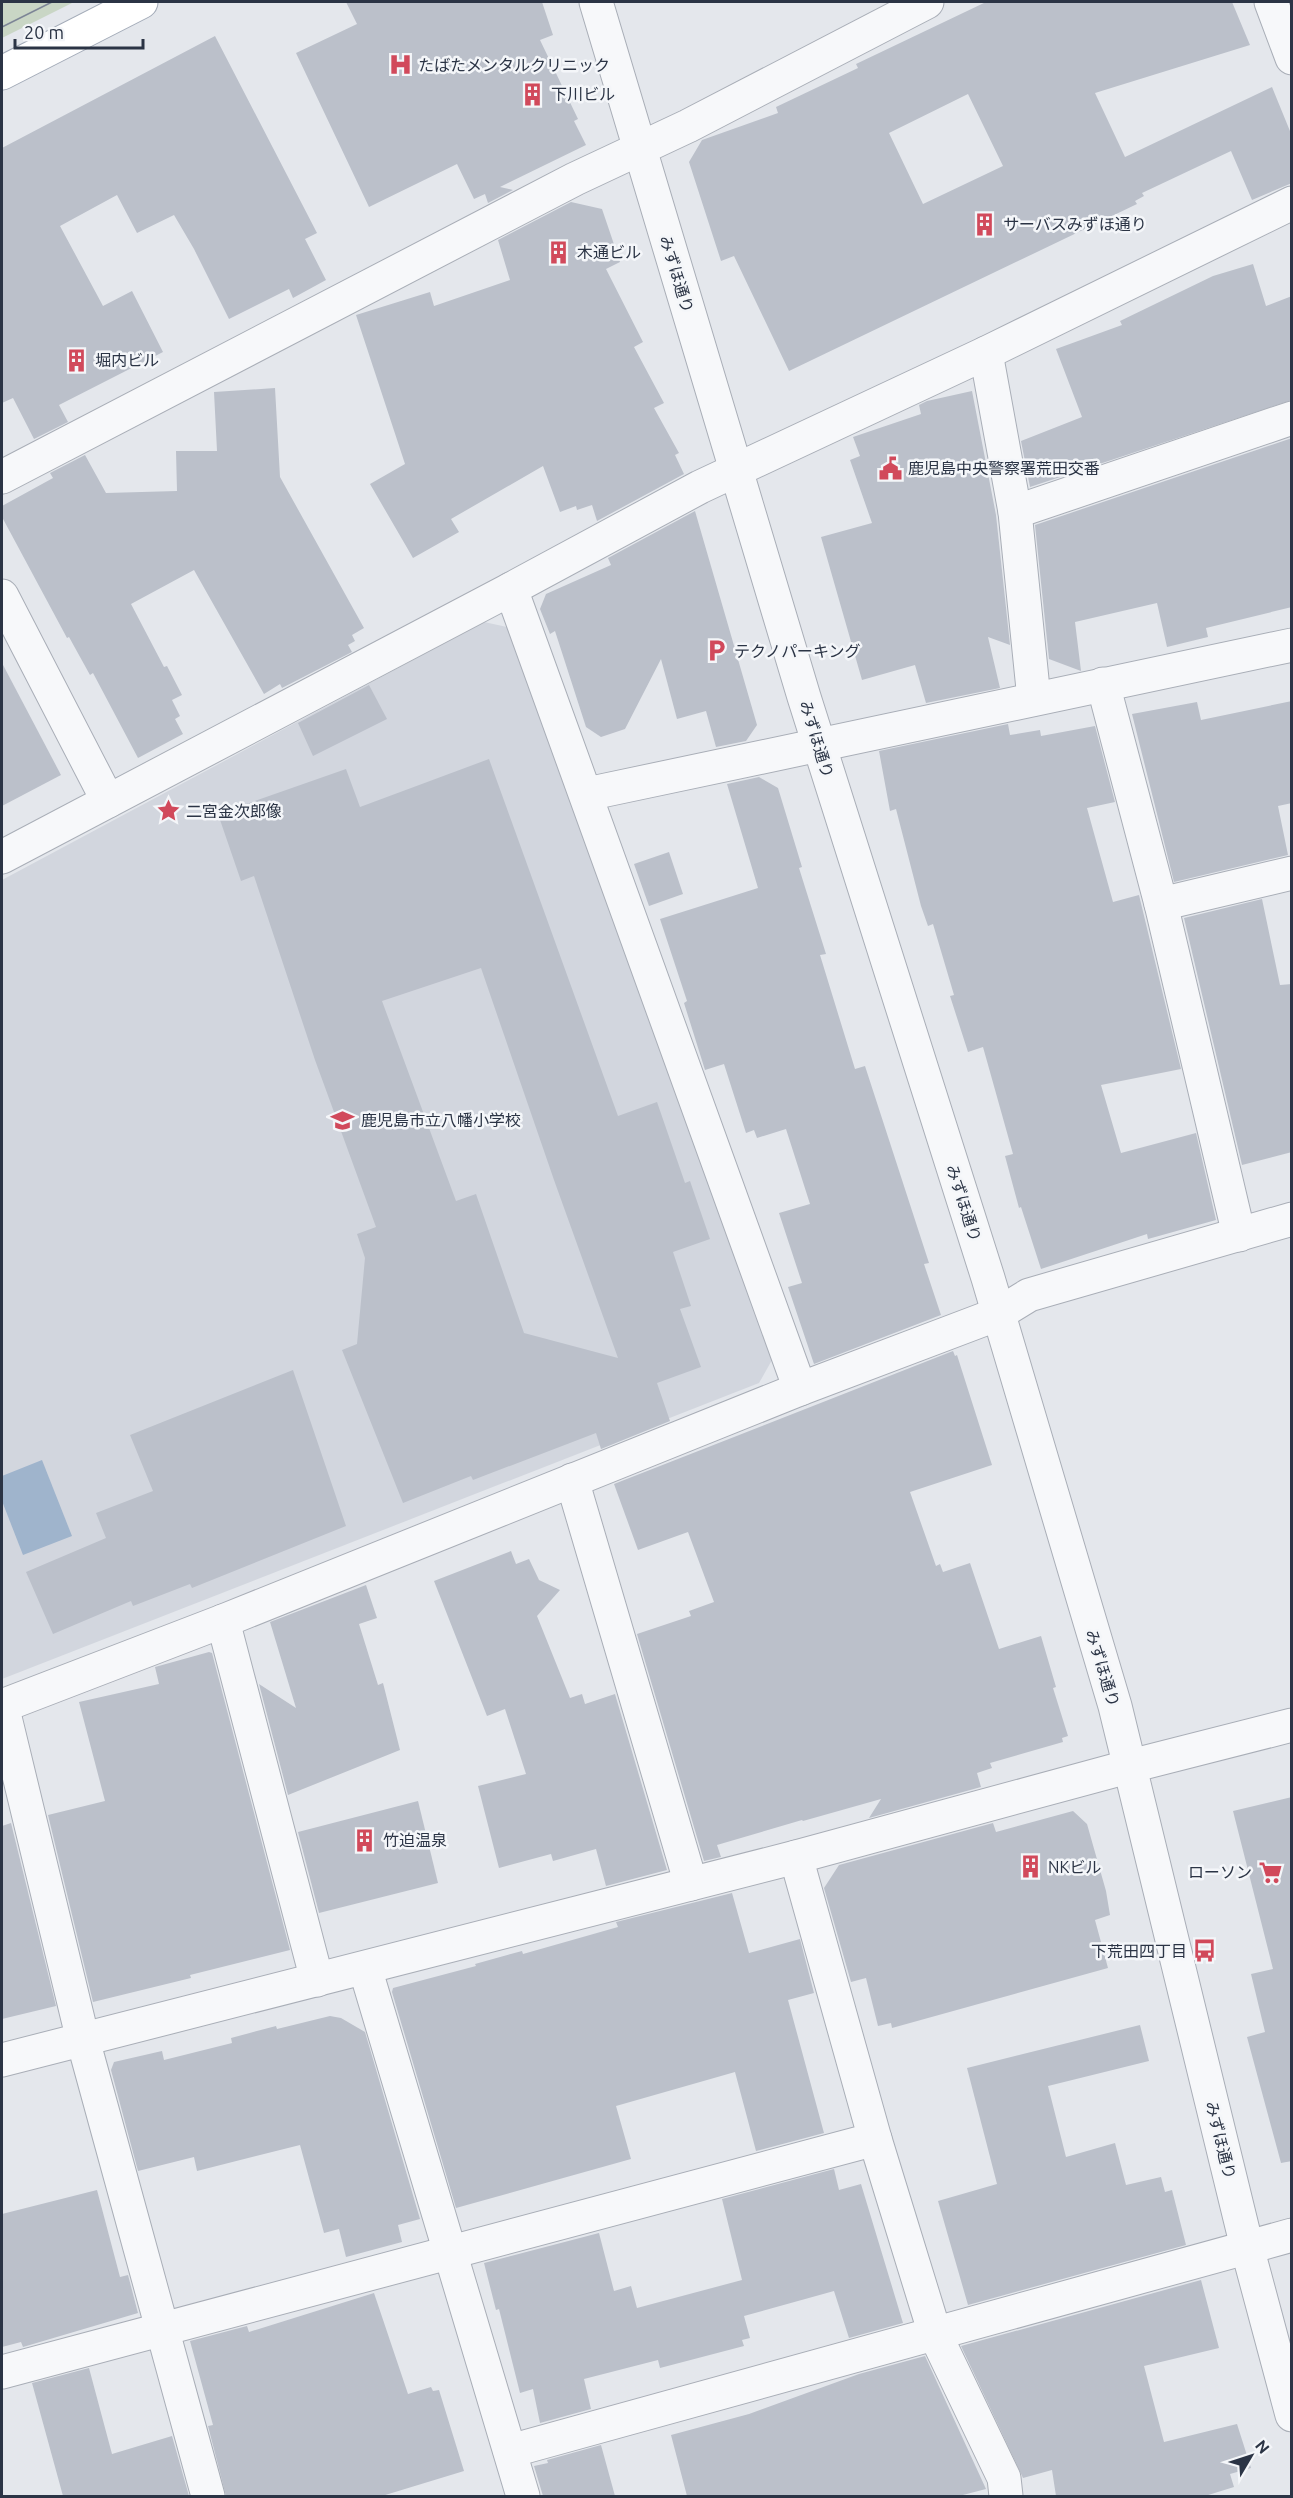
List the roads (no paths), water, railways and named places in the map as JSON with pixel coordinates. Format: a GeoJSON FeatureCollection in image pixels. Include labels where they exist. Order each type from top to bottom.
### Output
{"type":"FeatureCollection","features":[{"type":"Feature","properties":{"kind":"main road"},"geometry":{"type":"LineString","coordinates":[[2,73],[141,2]]}},
{"type":"Feature","properties":{"kind":"street","name":"みずほ通り"},"geometry":{"type":"LineString","coordinates":[[596,2],[818,744],[998,1314],[1131,1766],[1246,2247],[1292,2415]]}},
{"type":"Feature","properties":{"kind":"street"},"geometry":{"type":"LineString","coordinates":[[2,477],[544,195],[927,2]]}},
{"type":"Feature","properties":{"kind":"street"},"geometry":{"type":"LineString","coordinates":[[1271,2],[1292,58]]}},
{"type":"Feature","properties":{"kind":"street"},"geometry":{"type":"LineString","coordinates":[[2,857],[736,469],[986,353],[1292,203]]}},
{"type":"Feature","properties":{"kind":"street"},"geometry":{"type":"LineString","coordinates":[[986,353],[1015,512],[1034,699]]}},
{"type":"Feature","properties":{"kind":"street"},"geometry":{"type":"LineString","coordinates":[[1015,512],[1292,417]]}},
{"type":"Feature","properties":{"kind":"street"},"geometry":{"type":"LineString","coordinates":[[511,589],[801,1389]]}},
{"type":"Feature","properties":{"kind":"street"},"geometry":{"type":"LineString","coordinates":[[2,596],[108,801]]}},
{"type":"Feature","properties":{"kind":"street"},"geometry":{"type":"LineString","coordinates":[[587,794],[1292,645]]}},
{"type":"Feature","properties":{"kind":"street"},"geometry":{"type":"LineString","coordinates":[[1103,684],[1161,904],[1239,1235]]}},
{"type":"Feature","properties":{"kind":"street"},"geometry":{"type":"LineString","coordinates":[[1161,904],[1292,873]]}},
{"type":"Feature","properties":{"kind":"street"},"geometry":{"type":"LineString","coordinates":[[208,2496],[83,2040],[2,1705],[223,1621],[801,1389],[998,1314],[1029,1295],[1292,1219]]}},
{"type":"Feature","properties":{"kind":"street"},"geometry":{"type":"LineString","coordinates":[[572,1480],[691,1884]]}},
{"type":"Feature","properties":{"kind":"street"},"geometry":{"type":"LineString","coordinates":[[223,1621],[317,1980]]}},
{"type":"Feature","properties":{"kind":"street"},"geometry":{"type":"LineString","coordinates":[[2,2060],[796,1857],[1292,1725]]}},
{"type":"Feature","properties":{"kind":"street"},"geometry":{"type":"LineString","coordinates":[[796,1857],[874,2139],[935,2334],[1004,2478],[1006,2496]]}},
{"type":"Feature","properties":{"kind":"street"},"geometry":{"type":"LineString","coordinates":[[365,1968],[523,2496]]}},
{"type":"Feature","properties":{"kind":"street"},"geometry":{"type":"LineString","coordinates":[[2,2372],[874,2139]]}},
{"type":"Feature","properties":{"kind":"street"},"geometry":{"type":"LineString","coordinates":[[510,2451],[1292,2235]]}},
{"type":"Feature","properties":{"kind":"water"},"geometry":{"type":"Polygon","coordinates":[[[42,1460],[72,1536],[23,1555],[2,1501],[2,1476],[42,1460]]]}},
{"type":"Feature","properties":{"kind":"tram line"},"geometry":{"type":"LineString","coordinates":[[2,27],[52,2]]}},
{"type":"Feature","properties":{"kind":"place","name":"たばたメンタルクリニック"},"geometry":{"type":"Point","coordinates":[400,65]}},
{"type":"Feature","properties":{"kind":"place","name":"下川ビル"},"geometry":{"type":"Point","coordinates":[533,94]}},
{"type":"Feature","properties":{"kind":"place","name":"サーバスみずほ通り"},"geometry":{"type":"Point","coordinates":[985,224]}},
{"type":"Feature","properties":{"kind":"place","name":"木通ビル"},"geometry":{"type":"Point","coordinates":[559,252]}},
{"type":"Feature","properties":{"kind":"place","name":"堀内ビル"},"geometry":{"type":"Point","coordinates":[77,360]}},
{"type":"Feature","properties":{"kind":"place","name":"鹿児島中央警察署荒田交番"},"geometry":{"type":"Point","coordinates":[890,468]}},
{"type":"Feature","properties":{"kind":"place","name":"テクノパーキング"},"geometry":{"type":"Point","coordinates":[716,651]}},
{"type":"Feature","properties":{"kind":"place","name":"二宮金次郎像"},"geometry":{"type":"Point","coordinates":[168,811]}},
{"type":"Feature","properties":{"kind":"place","name":"鹿児島市立八幡小学校"},"geometry":{"type":"Point","coordinates":[343,1120]}},
{"type":"Feature","properties":{"kind":"place","name":"竹迫温泉"},"geometry":{"type":"Point","coordinates":[365,1840]}},
{"type":"Feature","properties":{"kind":"place","name":"NKビル"},"geometry":{"type":"Point","coordinates":[1030,1867]}},
{"type":"Feature","properties":{"kind":"place","name":"ローソン"},"geometry":{"type":"Point","coordinates":[1270,1872]}},
{"type":"Feature","properties":{"kind":"place","name":"下荒田四丁目"},"geometry":{"type":"Point","coordinates":[1205,1951]}}]}
